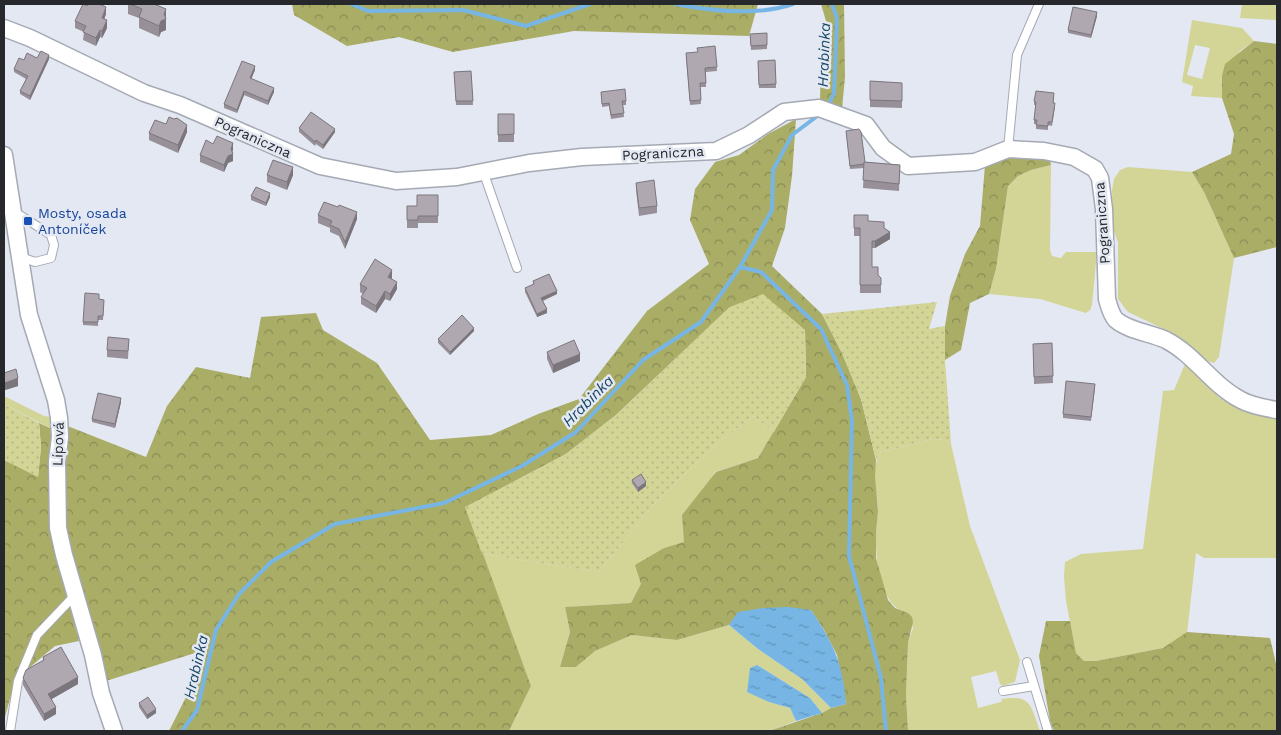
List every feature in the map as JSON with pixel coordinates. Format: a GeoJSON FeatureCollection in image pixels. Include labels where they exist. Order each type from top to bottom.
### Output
{"type":"FeatureCollection","features":[{"type":"Feature","properties":{"kind":"street","name":"Pograniczna"},"geometry":{"type":"LineString","coordinates":[[4,28],[39,42],[144,93],[180,105],[320,166],[396,181],[457,177],[529,163],[582,158],[716,151],[749,135],[784,112],[819,108],[866,125],[883,148],[908,166],[975,162],[1008,149],[1044,151],[1074,157],[1095,169],[1100,178],[1104,209],[1107,299],[1110,310],[1116,320],[1165,340],[1179,348],[1240,400],[1277,410]]}},
{"type":"Feature","properties":{"kind":"street","name":"Lípová"},"geometry":{"type":"LineString","coordinates":[[4,155],[29,315],[56,400],[59,418],[60,437],[57,462],[58,528],[93,655],[101,693],[114,731]]}},
{"type":"Feature","properties":{"kind":"lane"},"geometry":{"type":"LineString","coordinates":[[1008,149],[1017,55],[1039,4]]}},
{"type":"Feature","properties":{"kind":"lane"},"geometry":{"type":"LineString","coordinates":[[483,171],[517,268]]}},
{"type":"Feature","properties":{"kind":"lane"},"geometry":{"type":"LineString","coordinates":[[13,210],[51,235],[54,245],[51,258],[35,262],[21,257]]}},
{"type":"Feature","properties":{"kind":"lane"},"geometry":{"type":"LineString","coordinates":[[10,731],[18,681],[37,635],[76,594]]}},
{"type":"Feature","properties":{"kind":"lane"},"geometry":{"type":"LineString","coordinates":[[1027,662],[1048,731]]}},
{"type":"Feature","properties":{"kind":"lane"},"geometry":{"type":"LineString","coordinates":[[1003,691],[1034,686]]}},
{"type":"Feature","properties":{"kind":"green space"},"geometry":{"type":"Polygon","coordinates":[[[292,4],[758,4],[749,36],[574,31],[453,52],[399,37],[347,46],[294,15],[292,4]]]}},
{"type":"Feature","properties":{"kind":"green space"},"geometry":{"type":"Polygon","coordinates":[[[821,4],[844,4],[845,77],[842,109],[820,102],[821,49],[826,21],[821,4]]]}},
{"type":"Feature","properties":{"kind":"green space"},"geometry":{"type":"Polygon","coordinates":[[[1242,4],[1277,4],[1277,20],[1240,18],[1242,4]]]}},
{"type":"Feature","properties":{"kind":"green space"},"geometry":{"type":"Polygon","coordinates":[[[1192,20],[1242,28],[1254,41],[1240,51],[1222,76],[1222,98],[1191,96],[1193,86],[1182,82],[1192,20]],[[1195,45],[1187,75],[1202,79],[1210,48],[1195,45]]]}},
{"type":"Feature","properties":{"kind":"green space"},"geometry":{"type":"Polygon","coordinates":[[[1254,41],[1277,44],[1277,247],[1234,258],[1204,192],[1192,172],[1231,154],[1234,134],[1222,98],[1222,76],[1225,64],[1254,41]]]}},
{"type":"Feature","properties":{"kind":"green space"},"geometry":{"type":"Polygon","coordinates":[[[796,119],[792,176],[785,228],[772,266],[822,314],[842,353],[861,399],[876,460],[875,476],[878,511],[876,558],[888,600],[895,608],[908,613],[912,617],[913,622],[908,643],[906,695],[908,731],[769,731],[846,704],[837,655],[811,610],[739,612],[729,625],[677,640],[632,635],[595,651],[576,667],[560,667],[570,632],[565,607],[631,603],[641,584],[635,565],[664,548],[684,542],[682,515],[716,472],[758,458],[806,377],[805,330],[730,307],[616,415],[566,454],[466,507],[531,686],[509,731],[169,731],[190,689],[195,653],[106,681],[65,535],[62,474],[65,425],[146,457],[167,406],[196,367],[250,378],[261,317],[316,313],[323,330],[377,363],[430,440],[491,435],[538,414],[579,399],[647,311],[709,264],[690,220],[695,189],[715,162],[739,155],[768,134],[796,119]]]}},
{"type":"Feature","properties":{"kind":"green space"},"geometry":{"type":"Polygon","coordinates":[[[1008,155],[1049,156],[1051,165],[1031,170],[1018,176],[1008,186],[996,269],[989,294],[970,303],[961,350],[945,360],[945,326],[950,296],[965,254],[980,226],[985,165],[1008,155]]]}},
{"type":"Feature","properties":{"kind":"green space"},"geometry":{"type":"Polygon","coordinates":[[[1051,165],[1050,250],[1052,256],[1061,258],[1066,252],[1097,252],[1092,305],[1086,313],[1040,299],[989,294],[996,269],[1008,186],[1018,176],[1031,170],[1051,165]]]}},
{"type":"Feature","properties":{"kind":"green space"},"geometry":{"type":"Polygon","coordinates":[[[1128,167],[1192,172],[1204,192],[1234,258],[1219,357],[1214,363],[1207,361],[1170,332],[1128,312],[1118,299],[1118,242],[1113,229],[1112,190],[1114,179],[1120,170],[1128,167]]]}},
{"type":"Feature","properties":{"kind":"green space"},"geometry":{"type":"Polygon","coordinates":[[[763,294],[805,330],[806,377],[774,432],[753,416],[712,448],[652,506],[599,572],[482,554],[465,507],[566,454],[616,415],[730,307],[763,294]]]}},
{"type":"Feature","properties":{"kind":"green space"},"geometry":{"type":"Polygon","coordinates":[[[937,302],[929,329],[945,326],[945,360],[951,444],[945,440],[933,439],[881,452],[876,460],[861,399],[842,353],[822,314],[937,302]]]}},
{"type":"Feature","properties":{"kind":"green space"},"geometry":{"type":"Polygon","coordinates":[[[1185,364],[1214,388],[1218,397],[1249,412],[1277,418],[1277,558],[1204,558],[1196,553],[1187,634],[1163,648],[1096,661],[1084,661],[1076,653],[1066,601],[1065,562],[1081,554],[1143,549],[1163,391],[1174,390],[1185,364]]]}},
{"type":"Feature","properties":{"kind":"green space"},"geometry":{"type":"Polygon","coordinates":[[[4,396],[44,416],[51,417],[52,429],[4,404],[4,396]]]}},
{"type":"Feature","properties":{"kind":"green space"},"geometry":{"type":"Polygon","coordinates":[[[4,404],[39,423],[41,447],[38,477],[4,460],[4,404]]]}},
{"type":"Feature","properties":{"kind":"green space"},"geometry":{"type":"Polygon","coordinates":[[[753,416],[774,432],[758,458],[715,472],[685,542],[664,548],[631,603],[565,607],[570,632],[560,667],[576,667],[595,651],[632,635],[677,640],[729,625],[758,649],[802,679],[831,708],[822,713],[810,698],[757,665],[769,702],[790,708],[796,721],[769,731],[509,731],[531,686],[482,554],[599,572],[652,506],[712,448],[753,416]]]}},
{"type":"Feature","properties":{"kind":"green space"},"geometry":{"type":"Polygon","coordinates":[[[39,423],[52,429],[49,479],[52,539],[79,641],[55,646],[15,680],[4,721],[4,460],[38,476],[41,447],[39,423]]]}},
{"type":"Feature","properties":{"kind":"green space"},"geometry":{"type":"Polygon","coordinates":[[[933,439],[945,440],[951,444],[970,526],[1020,660],[1015,682],[1003,686],[1000,684],[996,671],[971,677],[978,708],[1001,702],[1002,699],[1012,698],[1025,701],[1032,709],[1040,731],[908,731],[906,695],[908,643],[913,628],[908,613],[898,609],[891,601],[881,579],[876,553],[878,508],[875,472],[881,452],[933,439]]]}},
{"type":"Feature","properties":{"kind":"green space"},"geometry":{"type":"Polygon","coordinates":[[[1046,621],[1070,621],[1076,653],[1084,661],[1096,661],[1163,648],[1187,632],[1270,638],[1277,668],[1277,731],[1054,731],[1050,721],[1039,656],[1046,621]]]}},
{"type":"Feature","properties":{"kind":"water"},"geometry":{"type":"Polygon","coordinates":[[[788,607],[811,610],[826,633],[840,666],[846,704],[831,708],[802,679],[758,649],[729,625],[738,612],[788,607]]]}},
{"type":"Feature","properties":{"kind":"water"},"geometry":{"type":"Polygon","coordinates":[[[757,665],[810,698],[822,713],[796,721],[790,708],[769,702],[747,692],[750,668],[757,665]]]}},
{"type":"Feature","properties":{"kind":"building"},"geometry":{"type":"Polygon","coordinates":[[[83,4],[87,6],[88,4],[99,4],[106,7],[102,18],[107,20],[96,38],[83,32],[86,26],[75,21],[83,4]]]}},
{"type":"Feature","properties":{"kind":"building"},"geometry":{"type":"Polygon","coordinates":[[[130,4],[154,4],[166,9],[164,14],[166,19],[161,21],[159,26],[139,17],[142,9],[130,4]]]}},
{"type":"Feature","properties":{"kind":"building"},"geometry":{"type":"Polygon","coordinates":[[[1073,7],[1097,12],[1091,35],[1068,30],[1073,7]]]}},
{"type":"Feature","properties":{"kind":"building"},"geometry":{"type":"Polygon","coordinates":[[[767,33],[767,45],[751,46],[750,34],[767,33]]]}},
{"type":"Feature","properties":{"kind":"building"},"geometry":{"type":"Polygon","coordinates":[[[715,46],[717,67],[705,68],[706,83],[700,83],[701,100],[690,101],[686,53],[698,52],[697,48],[715,46]]]}},
{"type":"Feature","properties":{"kind":"building"},"geometry":{"type":"Polygon","coordinates":[[[41,51],[49,55],[30,96],[20,91],[28,76],[14,69],[19,58],[24,60],[27,53],[37,58],[41,51]]]}},
{"type":"Feature","properties":{"kind":"building"},"geometry":{"type":"Polygon","coordinates":[[[775,60],[776,84],[759,85],[758,61],[775,60]]]}},
{"type":"Feature","properties":{"kind":"building"},"geometry":{"type":"Polygon","coordinates":[[[242,61],[255,66],[250,78],[274,88],[268,101],[244,91],[237,110],[224,104],[242,61]]]}},
{"type":"Feature","properties":{"kind":"building"},"geometry":{"type":"Polygon","coordinates":[[[471,71],[473,101],[456,101],[454,72],[471,71]]]}},
{"type":"Feature","properties":{"kind":"building"},"geometry":{"type":"Polygon","coordinates":[[[870,81],[902,83],[902,101],[870,100],[870,81]]]}},
{"type":"Feature","properties":{"kind":"building"},"geometry":{"type":"Polygon","coordinates":[[[625,89],[626,101],[622,101],[624,113],[611,115],[609,103],[602,104],[601,92],[625,89]]]}},
{"type":"Feature","properties":{"kind":"building"},"geometry":{"type":"Polygon","coordinates":[[[1036,91],[1054,93],[1053,103],[1055,103],[1052,122],[1048,122],[1048,126],[1036,125],[1037,120],[1034,120],[1036,91]]]}},
{"type":"Feature","properties":{"kind":"building"},"geometry":{"type":"Polygon","coordinates":[[[311,112],[335,129],[323,145],[316,140],[315,142],[299,128],[311,112]]]}},
{"type":"Feature","properties":{"kind":"building"},"geometry":{"type":"Polygon","coordinates":[[[498,114],[514,114],[514,134],[498,135],[498,114]]]}},
{"type":"Feature","properties":{"kind":"building"},"geometry":{"type":"Polygon","coordinates":[[[169,117],[177,118],[187,125],[178,145],[149,133],[155,120],[166,124],[169,117]]]}},
{"type":"Feature","properties":{"kind":"building"},"geometry":{"type":"Polygon","coordinates":[[[859,129],[865,162],[864,164],[850,166],[846,131],[859,129]]]}},
{"type":"Feature","properties":{"kind":"building"},"geometry":{"type":"Polygon","coordinates":[[[217,136],[233,143],[231,149],[233,154],[228,156],[224,165],[200,155],[206,140],[213,144],[217,136]]]}},
{"type":"Feature","properties":{"kind":"building"},"geometry":{"type":"Polygon","coordinates":[[[273,160],[293,167],[287,182],[267,175],[273,160]]]}},
{"type":"Feature","properties":{"kind":"building"},"geometry":{"type":"Polygon","coordinates":[[[864,162],[900,165],[899,184],[863,180],[864,162]]]}},
{"type":"Feature","properties":{"kind":"building"},"geometry":{"type":"Polygon","coordinates":[[[654,180],[657,206],[639,208],[636,183],[654,180]]]}},
{"type":"Feature","properties":{"kind":"building"},"geometry":{"type":"Polygon","coordinates":[[[256,187],[270,193],[266,203],[251,196],[256,187]]]}},
{"type":"Feature","properties":{"kind":"building"},"geometry":{"type":"Polygon","coordinates":[[[417,195],[438,195],[438,216],[418,216],[418,220],[407,220],[407,206],[417,206],[417,195]]]}},
{"type":"Feature","properties":{"kind":"building"},"geometry":{"type":"Polygon","coordinates":[[[324,202],[357,212],[345,242],[339,229],[330,225],[332,221],[318,215],[324,202]]]}},
{"type":"Feature","properties":{"kind":"building"},"geometry":{"type":"Polygon","coordinates":[[[854,215],[868,215],[868,221],[884,222],[884,228],[890,232],[872,241],[872,267],[878,267],[881,285],[860,285],[860,228],[854,228],[854,215]]]}},
{"type":"Feature","properties":{"kind":"building"},"geometry":{"type":"Polygon","coordinates":[[[375,259],[392,270],[388,277],[397,282],[390,294],[385,291],[376,306],[361,297],[367,288],[360,284],[375,259]]]}},
{"type":"Feature","properties":{"kind":"building"},"geometry":{"type":"Polygon","coordinates":[[[549,274],[557,291],[541,298],[547,309],[537,314],[525,288],[534,284],[533,281],[549,274]]]}},
{"type":"Feature","properties":{"kind":"building"},"geometry":{"type":"Polygon","coordinates":[[[85,293],[99,294],[99,299],[104,300],[103,316],[98,316],[98,322],[83,322],[85,293]]]}},
{"type":"Feature","properties":{"kind":"building"},"geometry":{"type":"Polygon","coordinates":[[[462,315],[474,328],[450,352],[438,339],[462,315]]]}},
{"type":"Feature","properties":{"kind":"building"},"geometry":{"type":"Polygon","coordinates":[[[108,337],[129,339],[128,351],[107,350],[108,337]]]}},
{"type":"Feature","properties":{"kind":"building"},"geometry":{"type":"Polygon","coordinates":[[[574,340],[580,354],[553,365],[547,352],[574,340]]]}},
{"type":"Feature","properties":{"kind":"building"},"geometry":{"type":"Polygon","coordinates":[[[1052,343],[1053,376],[1034,377],[1033,344],[1052,343]]]}},
{"type":"Feature","properties":{"kind":"building"},"geometry":{"type":"Polygon","coordinates":[[[16,369],[18,378],[5,383],[4,373],[16,369]]]}},
{"type":"Feature","properties":{"kind":"building"},"geometry":{"type":"Polygon","coordinates":[[[1066,381],[1095,384],[1091,417],[1063,414],[1066,381]]]}},
{"type":"Feature","properties":{"kind":"building"},"geometry":{"type":"Polygon","coordinates":[[[98,393],[121,398],[115,424],[92,419],[98,393]]]}},
{"type":"Feature","properties":{"kind":"building"},"geometry":{"type":"Polygon","coordinates":[[[641,474],[646,482],[638,488],[632,480],[641,474]]]}},
{"type":"Feature","properties":{"kind":"building"},"geometry":{"type":"Polygon","coordinates":[[[61,647],[78,677],[48,694],[56,707],[44,714],[23,678],[26,670],[44,660],[43,657],[61,647]]]}},
{"type":"Feature","properties":{"kind":"building"},"geometry":{"type":"Polygon","coordinates":[[[148,697],[156,709],[147,715],[139,703],[148,697]]]}},
{"type":"Feature","properties":{"kind":"waterway"},"geometry":{"type":"LineString","coordinates":[[351,4],[368,11],[463,10],[526,26],[590,4]]}},
{"type":"Feature","properties":{"kind":"waterway"},"geometry":{"type":"LineString","coordinates":[[675,4],[704,9],[734,11],[765,10],[793,4]]}},
{"type":"Feature","properties":{"kind":"waterway","name":"Hrabinka"},"geometry":{"type":"LineString","coordinates":[[828,106],[834,93],[837,18],[832,4]]}},
{"type":"Feature","properties":{"kind":"waterway","name":"Hrabinka"},"geometry":{"type":"LineString","coordinates":[[182,731],[197,710],[216,630],[239,594],[271,562],[335,524],[444,503],[522,466],[576,432],[643,360],[701,322],[740,267],[772,210],[773,170],[792,135],[820,114]]}},
{"type":"Feature","properties":{"kind":"waterway"},"geometry":{"type":"LineString","coordinates":[[740,267],[761,272],[821,329],[847,385],[852,421],[849,556],[881,678],[886,731]]}},
{"type":"Feature","properties":{"kind":"place","name":"Mosty, osada Antoníček"},"geometry":{"type":"Point","coordinates":[28,221]}}]}
